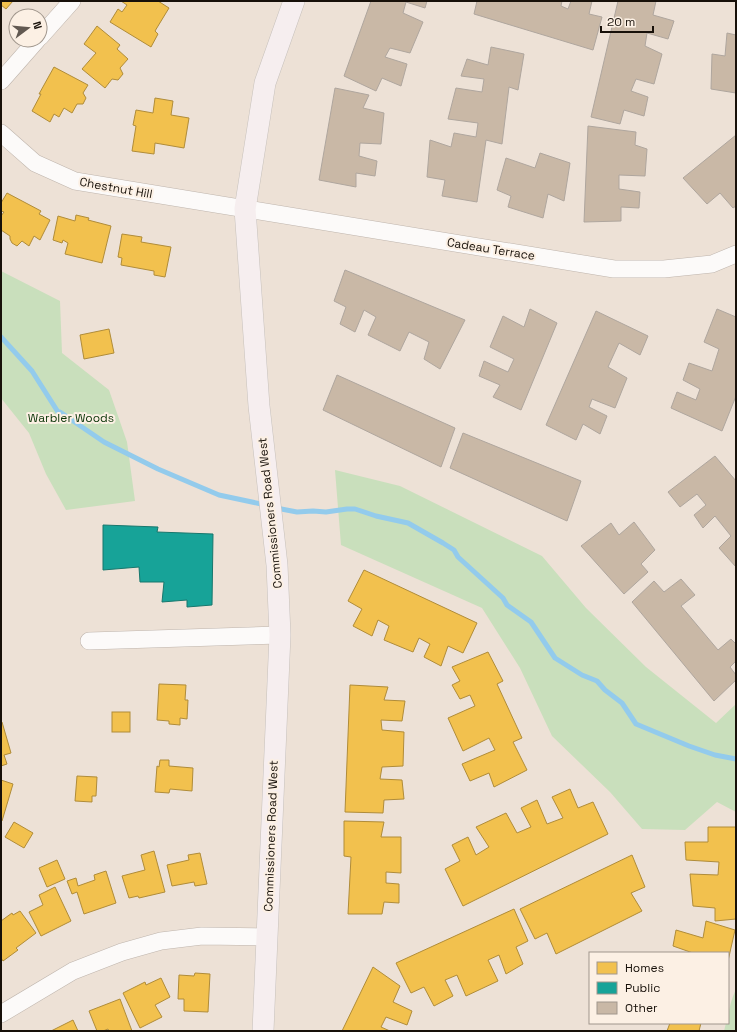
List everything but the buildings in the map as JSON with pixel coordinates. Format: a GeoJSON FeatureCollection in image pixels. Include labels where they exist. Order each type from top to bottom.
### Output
{"type":"FeatureCollection","features":[{"type":"Feature","properties":{"kind":"main road","name":"Commissioners Road West"},"geometry":{"type":"LineString","coordinates":[[263,1031],[280,635],[277,564],[259,400],[245,209],[265,84],[294,1]]}},
{"type":"Feature","properties":{"kind":"street"},"geometry":{"type":"LineString","coordinates":[[48,28],[72,1]]}},
{"type":"Feature","properties":{"kind":"street"},"geometry":{"type":"LineString","coordinates":[[1,81],[30,48]]}},
{"type":"Feature","properties":{"kind":"street","name":"Chestnut Hill"},"geometry":{"type":"LineString","coordinates":[[1,134],[35,163],[74,181],[245,209]]}},
{"type":"Feature","properties":{"kind":"street","name":"Cadeau Terrace"},"geometry":{"type":"LineString","coordinates":[[245,209],[614,269],[664,269],[712,264],[736,254]]}},
{"type":"Feature","properties":{"kind":"street"},"geometry":{"type":"LineString","coordinates":[[89,641],[280,635]]}},
{"type":"Feature","properties":{"kind":"street"},"geometry":{"type":"LineString","coordinates":[[1,1014],[73,971],[128,950],[161,941],[202,936],[268,937]]}},
{"type":"Feature","properties":{"kind":"green space","name":"Warbler Woods"},"geometry":{"type":"Polygon","coordinates":[[[1,271],[60,301],[62,353],[109,390],[127,442],[135,501],[66,510],[46,474],[29,433],[1,398],[1,271]]]}},
{"type":"Feature","properties":{"kind":"green space"},"geometry":{"type":"Polygon","coordinates":[[[335,470],[400,486],[542,556],[586,608],[646,667],[716,723],[736,704],[736,812],[717,802],[685,830],[642,829],[610,792],[552,736],[520,668],[482,608],[341,545],[335,470]]]}},
{"type":"Feature","properties":{"kind":"green space"},"geometry":{"type":"Polygon","coordinates":[[[736,989],[736,1031],[724,1031],[726,1024],[729,1024],[730,1006],[736,989]]]}},
{"type":"Feature","properties":{"kind":"waterway"},"geometry":{"type":"LineString","coordinates":[[1,337],[32,371],[58,412],[104,442],[158,469],[219,495],[266,505]]}},
{"type":"Feature","properties":{"kind":"waterway"},"geometry":{"type":"LineString","coordinates":[[276,508],[297,512],[326,512],[355,509],[376,516],[408,523],[454,550],[458,557],[503,598],[507,605],[531,622],[555,658],[582,675],[597,681],[605,690],[622,703],[636,724],[689,746],[715,755],[736,759]]}}]}
